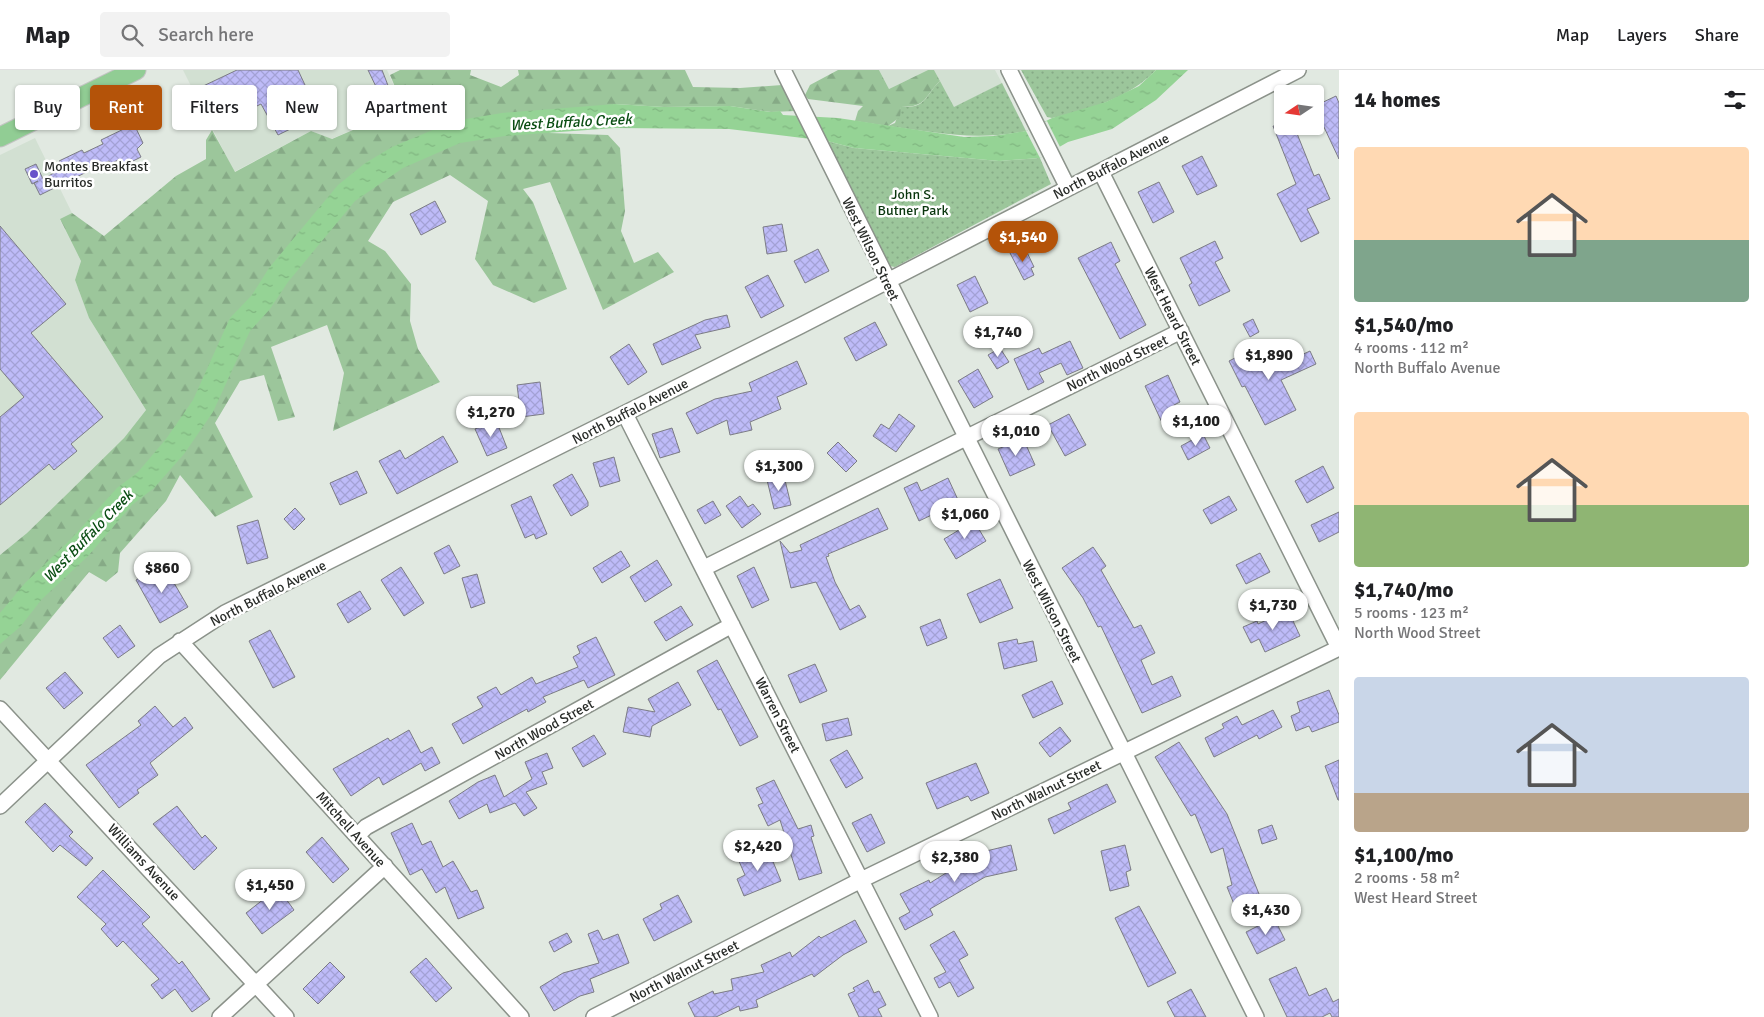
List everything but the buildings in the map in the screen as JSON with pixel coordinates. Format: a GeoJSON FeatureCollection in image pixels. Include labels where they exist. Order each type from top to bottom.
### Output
{"type":"FeatureCollection","features":[{"type":"Feature","properties":{"kind":"main road"},"geometry":{"type":"LineString","coordinates":[[0,137],[111,75],[136,70]]}},
{"type":"Feature","properties":{"kind":"street","name":"West Wilson Street"},"geometry":{"type":"LineString","coordinates":[[782,70],[1256,1017]]}},
{"type":"Feature","properties":{"kind":"street"},"geometry":{"type":"LineString","coordinates":[[1009,70],[1068,188]]}},
{"type":"Feature","properties":{"kind":"street","name":"North Buffalo Avenue"},"geometry":{"type":"LineString","coordinates":[[0,806],[139,674],[180,641],[225,613],[625,414],[1298,70]]}},
{"type":"Feature","properties":{"kind":"street","name":"West Heard Street"},"geometry":{"type":"LineString","coordinates":[[1101,172],[1339,648]]}},
{"type":"Feature","properties":{"kind":"street","name":"North Wood Street"},"geometry":{"type":"LineString","coordinates":[[704,568],[1181,331]]}},
{"type":"Feature","properties":{"kind":"street","name":"Warren Street"},"geometry":{"type":"LineString","coordinates":[[625,414],[930,1017]]}},
{"type":"Feature","properties":{"kind":"street","name":"North Wood Street"},"geometry":{"type":"LineString","coordinates":[[357,836],[366,827],[732,625]]}},
{"type":"Feature","properties":{"kind":"street","name":"Mitchell Avenue"},"geometry":{"type":"LineString","coordinates":[[180,641],[521,1017]]}},
{"type":"Feature","properties":{"kind":"street","name":"North Walnut Street"},"geometry":{"type":"LineString","coordinates":[[594,1017],[861,880],[1339,648]]}},
{"type":"Feature","properties":{"kind":"street","name":"Williams Avenue"},"geometry":{"type":"LineString","coordinates":[[2,711],[49,759],[286,1017]]}},
{"type":"Feature","properties":{"kind":"street"},"geometry":{"type":"LineString","coordinates":[[220,1017],[385,866]]}},
{"type":"Feature","properties":{"kind":"shaded area"},"geometry":{"type":"Polygon","coordinates":[[[183,70],[387,70],[394,85],[347,85],[347,130],[352,130],[331,139],[311,131],[234,172],[213,130],[257,130],[257,85],[190,85],[183,70]]]}},
{"type":"Feature","properties":{"kind":"shaded area"},"geometry":{"type":"Polygon","coordinates":[[[879,70],[928,70],[889,89],[879,70]]]}},
{"type":"Feature","properties":{"kind":"shaded area"},"geometry":{"type":"Polygon","coordinates":[[[934,70],[995,70],[1002,83],[954,108],[934,70]]]}},
{"type":"Feature","properties":{"kind":"shaded area"},"geometry":{"type":"Polygon","coordinates":[[[35,138],[72,213],[60,220],[81,261],[75,280],[89,318],[146,410],[124,438],[27,533],[0,555],[0,155],[35,138]]]}},
{"type":"Feature","properties":{"kind":"green space"},"geometry":{"type":"Polygon","coordinates":[[[400,70],[471,70],[470,75],[501,87],[519,75],[518,70],[685,70],[693,87],[740,88],[782,85],[795,111],[771,112],[730,106],[664,107],[615,104],[549,133],[608,135],[620,148],[625,211],[621,231],[634,263],[658,252],[674,272],[603,310],[550,182],[523,189],[533,202],[567,289],[534,303],[493,285],[475,259],[488,201],[450,175],[393,202],[368,241],[385,251],[411,284],[410,321],[418,349],[440,382],[333,431],[344,373],[327,325],[271,347],[295,417],[278,421],[264,375],[240,381],[215,423],[253,497],[215,517],[180,475],[166,501],[120,553],[118,572],[106,582],[89,572],[0,680],[0,555],[27,533],[124,438],[146,410],[89,318],[75,280],[81,261],[60,219],[72,213],[104,236],[176,176],[206,159],[206,140],[212,130],[235,172],[311,131],[332,139],[353,130],[465,130],[465,85],[394,85],[390,75],[400,70]]]}},
{"type":"Feature","properties":{"kind":"green space"},"geometry":{"type":"Polygon","coordinates":[[[838,70],[879,70],[889,89],[928,70],[934,70],[940,81],[921,103],[901,107],[900,117],[888,126],[855,121],[858,111],[863,106],[808,99],[805,95],[810,85],[838,70]]]}},
{"type":"Feature","properties":{"kind":"green space"},"geometry":{"type":"Polygon","coordinates":[[[1021,70],[1156,70],[1134,88],[1108,102],[1052,118],[1047,117],[1021,70]]]}},
{"type":"Feature","properties":{"kind":"green space"},"geometry":{"type":"Polygon","coordinates":[[[940,81],[954,107],[1002,83],[1026,131],[974,136],[888,126],[895,123],[901,107],[910,107],[921,103],[940,81]]]}},
{"type":"Feature","properties":{"kind":"green space","name":"John S. Butner Park"},"geometry":{"type":"Polygon","coordinates":[[[827,141],[854,148],[999,161],[1040,158],[1051,184],[895,267],[889,266],[827,141]]]}},
{"type":"Feature","properties":{"kind":"water","name":"West Buffalo Creek"},"geometry":{"type":"Polygon","coordinates":[[[1156,70],[1188,70],[1156,100],[1112,129],[1068,142],[1040,158],[999,161],[854,148],[827,141],[729,129],[615,128],[505,136],[460,143],[403,168],[355,201],[288,282],[270,309],[250,331],[213,412],[184,454],[154,488],[132,505],[88,556],[42,599],[20,627],[0,644],[0,613],[25,583],[71,539],[117,488],[138,472],[166,439],[193,400],[230,318],[252,295],[269,268],[338,185],[364,164],[392,147],[433,130],[465,130],[465,119],[502,113],[615,104],[664,107],[730,106],[771,112],[780,111],[783,115],[838,118],[964,137],[993,136],[1026,131],[1052,118],[1106,102],[1139,86],[1156,70]]]}},
{"type":"Feature","properties":{"kind":"pier"},"geometry":{"type":"Polygon","coordinates":[[[1047,121],[1060,147],[1040,158],[1026,131],[1047,121]]]}},
{"type":"Feature","properties":{"kind":"place","name":"Montes Breakfast Burritos"},"geometry":{"type":"Point","coordinates":[34,174]}}]}
